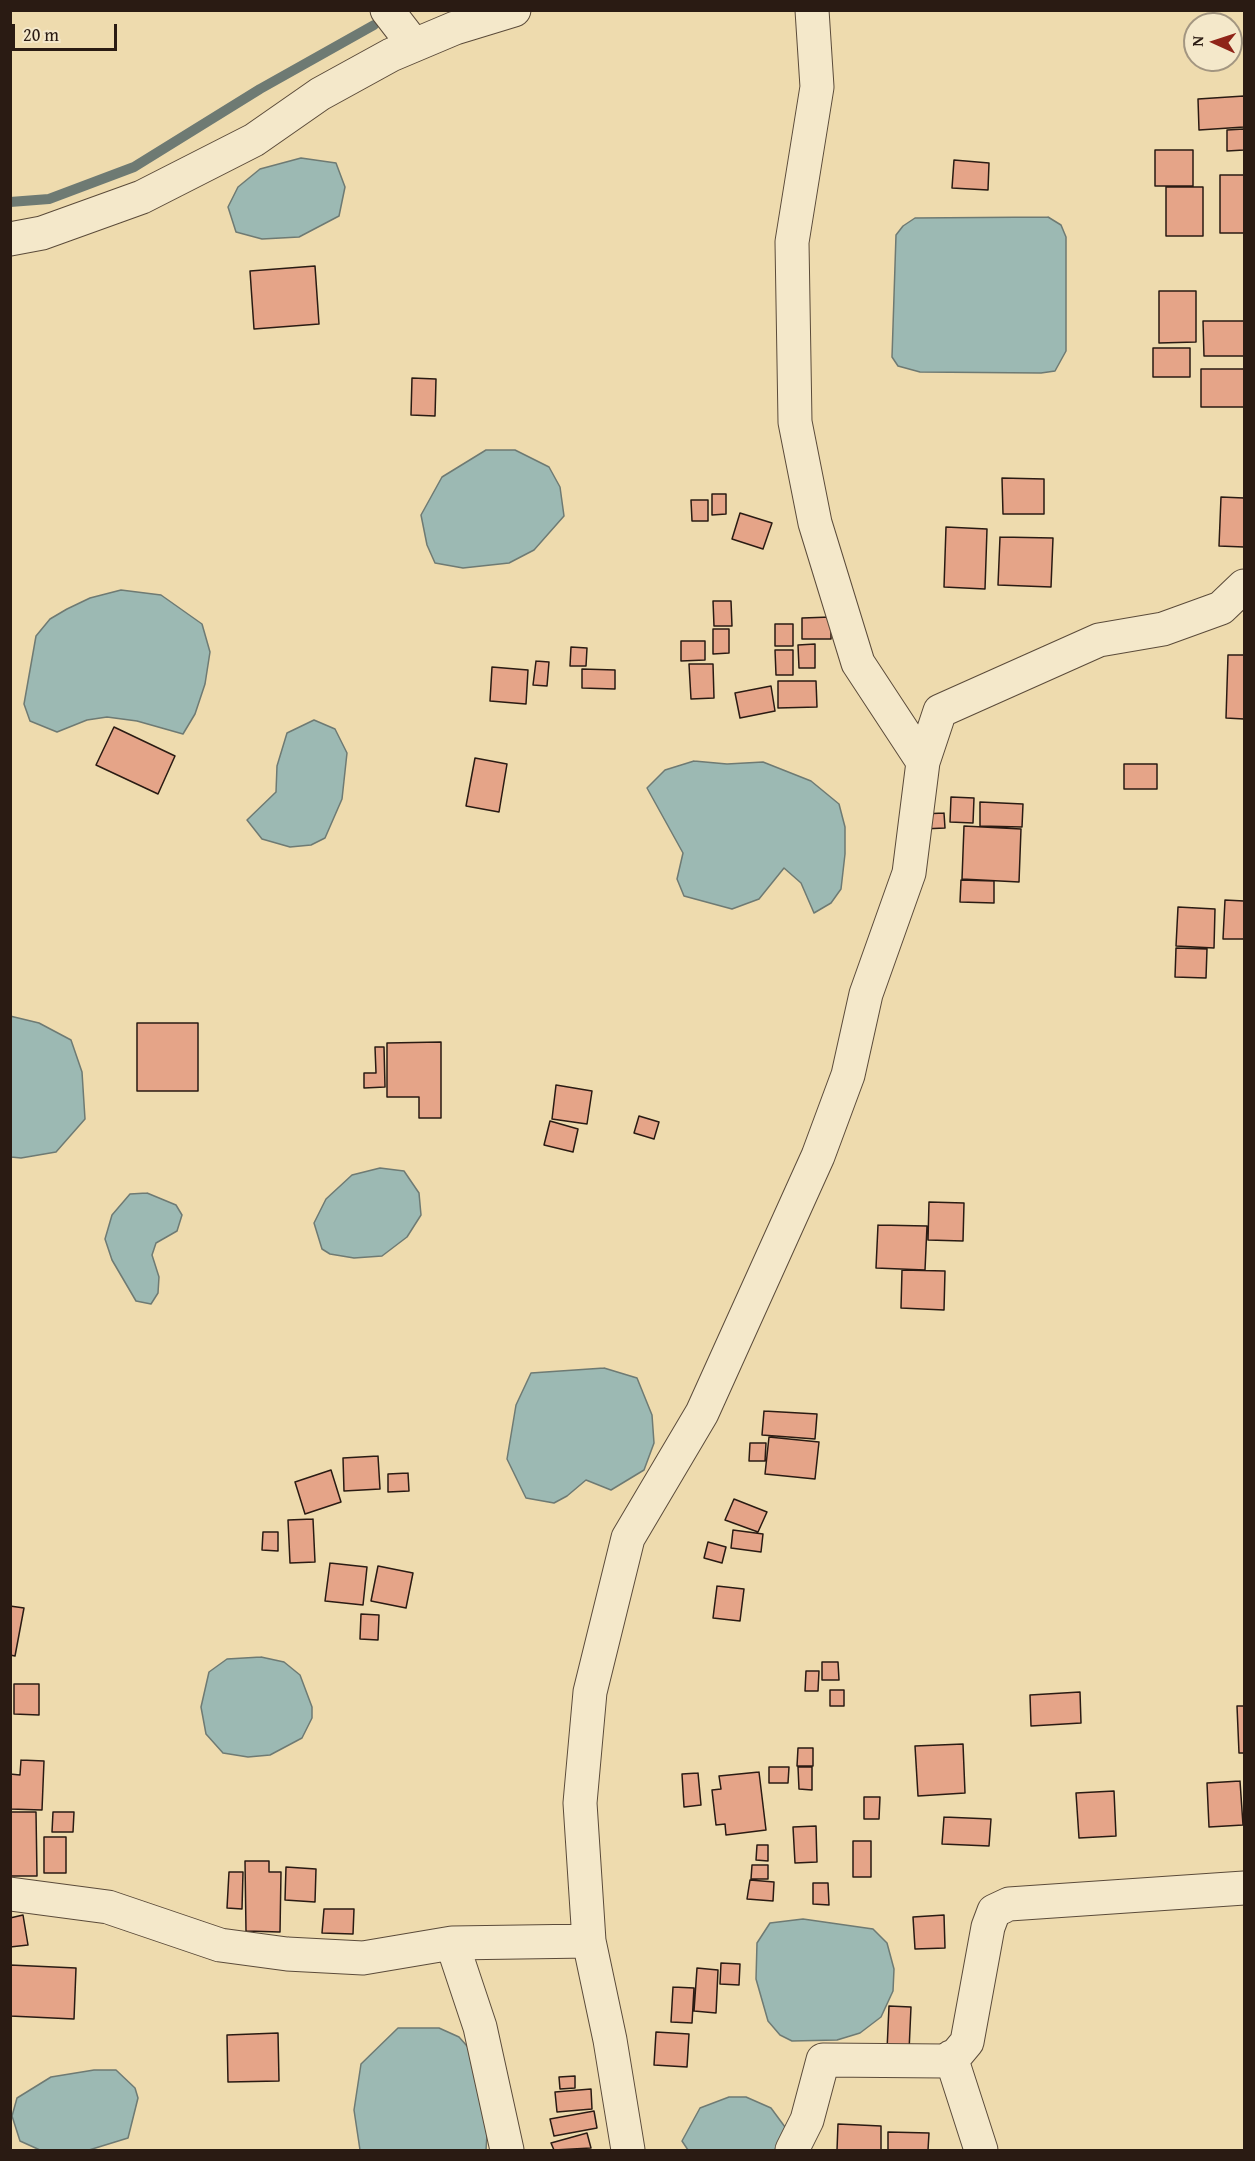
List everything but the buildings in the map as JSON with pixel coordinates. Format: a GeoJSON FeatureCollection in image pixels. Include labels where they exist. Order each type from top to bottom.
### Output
{"type":"FeatureCollection","features":[{"type":"Feature","properties":{"kind":"street"},"geometry":{"type":"LineString","coordinates":[[387,10],[414,45]]}},
{"type":"Feature","properties":{"kind":"street"},"geometry":{"type":"LineString","coordinates":[[10,239],[42,233],[142,197],[254,140],[320,94],[391,55],[455,28],[514,10]]}},
{"type":"Feature","properties":{"kind":"street"},"geometry":{"type":"LineString","coordinates":[[812,10],[817,87],[792,242],[795,422],[815,523],[858,663],[923,762]]}},
{"type":"Feature","properties":{"kind":"street"},"geometry":{"type":"LineString","coordinates":[[628,2151],[610,2040],[589,1941],[580,1803],[590,1692],[628,1538],[702,1413],[818,1156],[848,1075],[866,994],[909,873],[923,762],[940,711],[1100,640],[1163,629],[1221,608],[1245,586]]}},
{"type":"Feature","properties":{"kind":"street"},"geometry":{"type":"LineString","coordinates":[[792,2151],[807,2120],[823,2060],[944,2061],[967,2042],[988,1927],[994,1911],[1009,1904],[1245,1888]]}},
{"type":"Feature","properties":{"kind":"street"},"geometry":{"type":"LineString","coordinates":[[10,1894],[108,1907],[220,1945],[287,1954],[363,1958],[452,1943],[589,1941]]}},
{"type":"Feature","properties":{"kind":"street"},"geometry":{"type":"LineString","coordinates":[[452,1943],[480,2027],[507,2151]]}},
{"type":"Feature","properties":{"kind":"street"},"geometry":{"type":"LineString","coordinates":[[951,2057],[981,2151]]}},
{"type":"Feature","properties":{"kind":"water"},"geometry":{"type":"Polygon","coordinates":[[[301,158],[336,163],[345,187],[339,216],[299,237],[262,239],[236,232],[228,207],[238,187],[260,169],[301,158]]]}},
{"type":"Feature","properties":{"kind":"water"},"geometry":{"type":"Polygon","coordinates":[[[1048,217],[1061,225],[1066,237],[1066,351],[1055,371],[1041,373],[920,372],[898,366],[892,357],[896,235],[903,226],[915,218],[1048,217]]]}},
{"type":"Feature","properties":{"kind":"water"},"geometry":{"type":"Polygon","coordinates":[[[486,450],[515,450],[549,467],[560,487],[564,516],[534,550],[509,563],[463,568],[435,563],[427,545],[421,515],[442,477],[486,450]]]}},
{"type":"Feature","properties":{"kind":"water"},"geometry":{"type":"Polygon","coordinates":[[[121,590],[161,595],[202,624],[210,652],[205,684],[195,714],[183,734],[137,721],[107,717],[87,720],[57,732],[30,721],[24,704],[36,636],[50,619],[67,609],[90,598],[121,590]]]}},
{"type":"Feature","properties":{"kind":"water"},"geometry":{"type":"Polygon","coordinates":[[[314,720],[335,729],[347,753],[342,799],[325,838],[311,845],[290,847],[262,839],[247,820],[276,792],[277,766],[287,733],[314,720]]]}},
{"type":"Feature","properties":{"kind":"water"},"geometry":{"type":"Polygon","coordinates":[[[694,761],[727,764],[763,762],[811,781],[839,804],[845,827],[845,854],[841,889],[831,903],[814,913],[801,883],[784,868],[759,899],[732,909],[684,896],[677,879],[683,853],[647,788],[665,770],[694,761]]]}},
{"type":"Feature","properties":{"kind":"water"},"geometry":{"type":"Polygon","coordinates":[[[10,1016],[39,1023],[71,1040],[82,1072],[85,1119],[56,1152],[21,1158],[11,1157],[10,1016]]]}},
{"type":"Feature","properties":{"kind":"water"},"geometry":{"type":"Polygon","coordinates":[[[380,1168],[404,1171],[419,1193],[421,1215],[407,1237],[382,1256],[354,1258],[330,1254],[322,1249],[314,1223],[326,1199],[352,1175],[380,1168]]]}},
{"type":"Feature","properties":{"kind":"water"},"geometry":{"type":"Polygon","coordinates":[[[147,1193],[176,1205],[182,1215],[177,1231],[156,1243],[152,1255],[159,1277],[158,1293],[151,1304],[136,1301],[112,1260],[105,1239],[112,1215],[130,1194],[147,1193]]]}},
{"type":"Feature","properties":{"kind":"water"},"geometry":{"type":"Polygon","coordinates":[[[604,1368],[637,1378],[652,1415],[654,1443],[644,1470],[611,1490],[586,1480],[567,1496],[554,1503],[526,1498],[507,1459],[516,1405],[531,1373],[604,1368]]]}},
{"type":"Feature","properties":{"kind":"water"},"geometry":{"type":"Polygon","coordinates":[[[261,1657],[284,1662],[300,1675],[312,1707],[312,1718],[302,1738],[270,1755],[248,1757],[223,1753],[206,1734],[201,1707],[209,1672],[227,1659],[261,1657]]]}},
{"type":"Feature","properties":{"kind":"water"},"geometry":{"type":"Polygon","coordinates":[[[803,1919],[873,1929],[887,1943],[894,1969],[893,1991],[881,2017],[860,2033],[837,2040],[792,2041],[780,2035],[768,2021],[756,1979],[757,1943],[770,1923],[803,1919]]]}},
{"type":"Feature","properties":{"kind":"water"},"geometry":{"type":"Polygon","coordinates":[[[398,2028],[439,2028],[459,2037],[475,2055],[487,2134],[486,2150],[360,2150],[354,2110],[361,2064],[398,2028]]]}},
{"type":"Feature","properties":{"kind":"water"},"geometry":{"type":"Polygon","coordinates":[[[94,2070],[116,2070],[135,2088],[138,2098],[128,2138],[89,2150],[40,2150],[20,2141],[12,2116],[17,2098],[51,2077],[94,2070]]]}},
{"type":"Feature","properties":{"kind":"water"},"geometry":{"type":"Polygon","coordinates":[[[729,2097],[746,2097],[771,2108],[785,2127],[781,2150],[688,2150],[682,2141],[700,2108],[729,2097]]]}},
{"type":"Feature","properties":{"kind":"waterway"},"geometry":{"type":"LineString","coordinates":[[10,202],[49,199],[134,167],[260,89],[374,25]]}}]}
